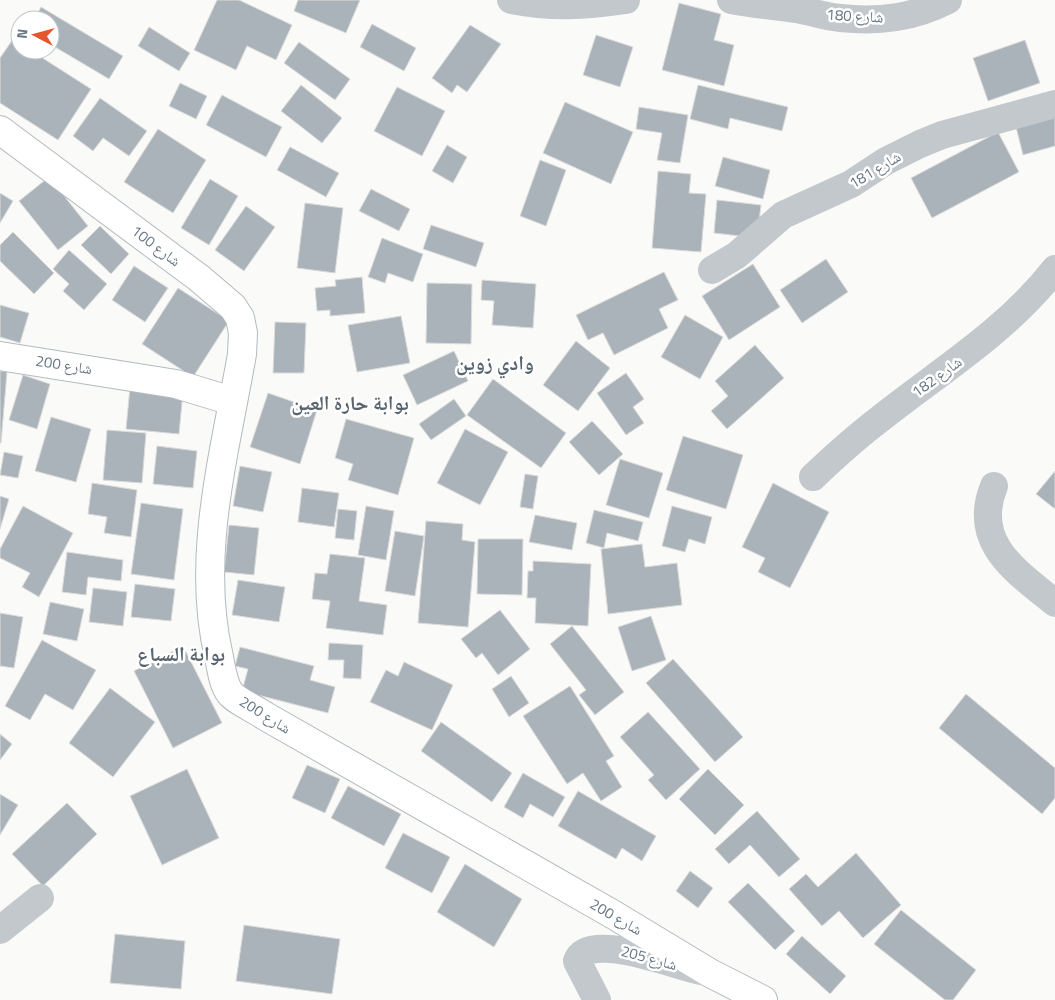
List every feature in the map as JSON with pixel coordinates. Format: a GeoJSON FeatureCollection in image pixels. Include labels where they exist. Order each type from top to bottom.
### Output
{"type":"FeatureCollection","features":[{"type":"Feature","properties":{"kind":"main road","name":"شارع 100"},"geometry":{"type":"LineString","coordinates":[[0,130],[199,278],[233,306],[240,318],[243,333],[242,354],[232,401]]}},
{"type":"Feature","properties":{"kind":"main road","name":"شارع 200"},"geometry":{"type":"LineString","coordinates":[[0,356],[176,384],[232,401],[210,562],[214,628],[222,672],[230,693],[265,716],[614,915],[710,973],[763,1000]]}},
{"type":"Feature","properties":{"kind":"street"},"geometry":{"type":"LineString","coordinates":[[511,0],[580,7],[626,0]]}},
{"type":"Feature","properties":{"kind":"street","name":"شارع 180"},"geometry":{"type":"LineString","coordinates":[[731,0],[796,9],[840,18],[896,18],[919,14],[948,0]]}},
{"type":"Feature","properties":{"kind":"street","name":"شارع 181"},"geometry":{"type":"LineString","coordinates":[[712,270],[737,256],[783,215],[851,184],[886,161],[920,144],[942,135],[1002,121],[1055,104]]}},
{"type":"Feature","properties":{"kind":"street","name":"شارع 182"},"geometry":{"type":"LineString","coordinates":[[813,477],[875,422],[985,341],[1019,311],[1055,269]]}},
{"type":"Feature","properties":{"kind":"street"},"geometry":{"type":"LineString","coordinates":[[994,486],[986,512],[987,523],[996,545],[1004,560],[1055,603]]}},
{"type":"Feature","properties":{"kind":"street"},"geometry":{"type":"LineString","coordinates":[[0,930],[40,898]]}},
{"type":"Feature","properties":{"kind":"street","name":"شارع 205"},"geometry":{"type":"LineString","coordinates":[[597,1000],[577,962],[585,952],[596,949],[628,951],[710,973]]}},
{"type":"Feature","properties":{"kind":"building"},"geometry":{"type":"Polygon","coordinates":[[[217,0],[239,0],[292,25],[276,60],[247,46],[236,70],[194,50],[217,0]]]}},
{"type":"Feature","properties":{"kind":"building"},"geometry":{"type":"Polygon","coordinates":[[[298,0],[360,0],[346,33],[294,11],[298,0]]]}},
{"type":"Feature","properties":{"kind":"building"},"geometry":{"type":"Polygon","coordinates":[[[679,3],[721,14],[714,40],[734,45],[724,86],[662,70],[679,3]]]}},
{"type":"Feature","properties":{"kind":"building"},"geometry":{"type":"Polygon","coordinates":[[[60,18],[123,56],[109,79],[60,50],[60,18]]]}},
{"type":"Feature","properties":{"kind":"building"},"geometry":{"type":"Polygon","coordinates":[[[372,24],[416,48],[404,71],[360,47],[372,24]]]}},
{"type":"Feature","properties":{"kind":"building"},"geometry":{"type":"Polygon","coordinates":[[[470,25],[501,44],[467,92],[457,85],[452,93],[432,78],[470,25]]]}},
{"type":"Feature","properties":{"kind":"building"},"geometry":{"type":"Polygon","coordinates":[[[149,27],[190,53],[179,71],[138,46],[149,27]]]}},
{"type":"Feature","properties":{"kind":"building"},"geometry":{"type":"Polygon","coordinates":[[[596,35],[633,47],[620,87],[583,75],[596,35]]]}},
{"type":"Feature","properties":{"kind":"building"},"geometry":{"type":"Polygon","coordinates":[[[1025,40],[1040,83],[988,101],[973,58],[1025,40]]]}},
{"type":"Feature","properties":{"kind":"building"},"geometry":{"type":"Polygon","coordinates":[[[299,42],[350,79],[335,100],[284,63],[299,42]]]}},
{"type":"Feature","properties":{"kind":"building"},"geometry":{"type":"Polygon","coordinates":[[[10,43],[10,60],[46,60],[91,89],[58,140],[0,103],[0,58],[10,43]]]}},
{"type":"Feature","properties":{"kind":"building"},"geometry":{"type":"Polygon","coordinates":[[[180,83],[207,96],[196,119],[169,106],[180,83]]]}},
{"type":"Feature","properties":{"kind":"building"},"geometry":{"type":"Polygon","coordinates":[[[301,85],[342,118],[322,143],[281,111],[301,85]]]}},
{"type":"Feature","properties":{"kind":"building"},"geometry":{"type":"Polygon","coordinates":[[[698,85],[788,107],[782,131],[730,118],[728,129],[690,119],[698,85]]]}},
{"type":"Feature","properties":{"kind":"building"},"geometry":{"type":"Polygon","coordinates":[[[397,87],[445,111],[422,156],[374,131],[397,87]]]}},
{"type":"Feature","properties":{"kind":"building"},"geometry":{"type":"Polygon","coordinates":[[[222,95],[282,127],[266,157],[206,125],[222,95]]]}},
{"type":"Feature","properties":{"kind":"building"},"geometry":{"type":"Polygon","coordinates":[[[100,98],[147,131],[129,156],[103,138],[93,151],[73,136],[100,98]]]}},
{"type":"Feature","properties":{"kind":"building"},"geometry":{"type":"Polygon","coordinates":[[[565,102],[633,132],[611,184],[543,153],[565,102]]]}},
{"type":"Feature","properties":{"kind":"building"},"geometry":{"type":"Polygon","coordinates":[[[639,107],[688,115],[680,163],[657,160],[662,133],[636,129],[639,107]]]}},
{"type":"Feature","properties":{"kind":"building"},"geometry":{"type":"Polygon","coordinates":[[[1055,113],[1055,146],[1023,155],[1015,123],[1055,113]]]}},
{"type":"Feature","properties":{"kind":"building"},"geometry":{"type":"Polygon","coordinates":[[[158,129],[206,160],[173,213],[124,182],[158,129]]]}},
{"type":"Feature","properties":{"kind":"building"},"geometry":{"type":"Polygon","coordinates":[[[998,132],[1019,172],[932,218],[911,178],[998,132]]]}},
{"type":"Feature","properties":{"kind":"building"},"geometry":{"type":"Polygon","coordinates":[[[447,145],[467,157],[453,183],[432,171],[447,145]]]}},
{"type":"Feature","properties":{"kind":"building"},"geometry":{"type":"Polygon","coordinates":[[[290,147],[339,173],[326,197],[277,170],[290,147]]]}},
{"type":"Feature","properties":{"kind":"building"},"geometry":{"type":"Polygon","coordinates":[[[723,157],[770,170],[763,199],[715,186],[723,157]]]}},
{"type":"Feature","properties":{"kind":"building"},"geometry":{"type":"Polygon","coordinates":[[[540,160],[566,170],[546,226],[520,216],[540,160]]]}},
{"type":"Feature","properties":{"kind":"building"},"geometry":{"type":"Polygon","coordinates":[[[658,171],[691,174],[689,193],[706,194],[701,252],[652,248],[658,171]]]}},
{"type":"Feature","properties":{"kind":"building"},"geometry":{"type":"Polygon","coordinates":[[[49,177],[88,226],[58,250],[19,201],[49,177]]]}},
{"type":"Feature","properties":{"kind":"building"},"geometry":{"type":"Polygon","coordinates":[[[210,179],[238,196],[209,245],[181,228],[210,179]]]}},
{"type":"Feature","properties":{"kind":"building"},"geometry":{"type":"Polygon","coordinates":[[[371,189],[410,209],[399,231],[359,211],[371,189]]]}},
{"type":"Feature","properties":{"kind":"building"},"geometry":{"type":"Polygon","coordinates":[[[0,193],[13,201],[0,223],[0,193]]]}},
{"type":"Feature","properties":{"kind":"building"},"geometry":{"type":"Polygon","coordinates":[[[717,200],[761,205],[757,238],[714,233],[717,200]]]}},
{"type":"Feature","properties":{"kind":"building"},"geometry":{"type":"Polygon","coordinates":[[[305,203],[343,208],[335,273],[297,268],[305,203]]]}},
{"type":"Feature","properties":{"kind":"building"},"geometry":{"type":"Polygon","coordinates":[[[246,206],[275,227],[244,271],[215,250],[246,206]]]}},
{"type":"Feature","properties":{"kind":"building"},"geometry":{"type":"Polygon","coordinates":[[[431,225],[484,243],[476,267],[423,249],[431,225]]]}},
{"type":"Feature","properties":{"kind":"building"},"geometry":{"type":"Polygon","coordinates":[[[100,226],[129,254],[111,274],[81,245],[100,226]]]}},
{"type":"Feature","properties":{"kind":"building"},"geometry":{"type":"Polygon","coordinates":[[[13,232],[54,273],[34,294],[0,261],[0,245],[13,232]]]}},
{"type":"Feature","properties":{"kind":"building"},"geometry":{"type":"Polygon","coordinates":[[[382,238],[423,254],[413,282],[388,273],[385,283],[368,277],[382,238]]]}},
{"type":"Feature","properties":{"kind":"building"},"geometry":{"type":"Polygon","coordinates":[[[69,250],[107,284],[84,310],[63,291],[69,284],[53,269],[69,250]]]}},
{"type":"Feature","properties":{"kind":"building"},"geometry":{"type":"Polygon","coordinates":[[[826,259],[848,292],[802,323],[780,290],[826,259]]]}},
{"type":"Feature","properties":{"kind":"building"},"geometry":{"type":"Polygon","coordinates":[[[753,264],[780,307],[729,340],[702,296],[753,264]]]}},
{"type":"Feature","properties":{"kind":"building"},"geometry":{"type":"Polygon","coordinates":[[[134,266],[168,288],[145,322],[112,300],[134,266]]]}},
{"type":"Feature","properties":{"kind":"building"},"geometry":{"type":"Polygon","coordinates":[[[664,272],[678,300],[659,309],[668,328],[614,355],[603,333],[588,340],[576,315],[664,272]]]}},
{"type":"Feature","properties":{"kind":"building"},"geometry":{"type":"Polygon","coordinates":[[[362,277],[365,313],[330,316],[330,310],[317,311],[315,288],[336,286],[335,280],[362,277]]]}},
{"type":"Feature","properties":{"kind":"building"},"geometry":{"type":"Polygon","coordinates":[[[482,280],[536,284],[533,328],[492,325],[494,301],[481,300],[482,280]]]}},
{"type":"Feature","properties":{"kind":"building"},"geometry":{"type":"Polygon","coordinates":[[[427,283],[472,284],[471,344],[426,343],[427,283]]]}},
{"type":"Feature","properties":{"kind":"building"},"geometry":{"type":"Polygon","coordinates":[[[178,288],[229,321],[193,377],[142,344],[178,288]]]}},
{"type":"Feature","properties":{"kind":"building"},"geometry":{"type":"Polygon","coordinates":[[[0,305],[29,313],[20,343],[0,337],[0,305]]]}},
{"type":"Feature","properties":{"kind":"building"},"geometry":{"type":"Polygon","coordinates":[[[685,315],[723,337],[700,379],[661,357],[685,315]]]}},
{"type":"Feature","properties":{"kind":"building"},"geometry":{"type":"Polygon","coordinates":[[[401,316],[410,363],[357,372],[348,325],[401,316]]]}},
{"type":"Feature","properties":{"kind":"building"},"geometry":{"type":"Polygon","coordinates":[[[275,322],[306,323],[304,373],[273,373],[275,322]]]}},
{"type":"Feature","properties":{"kind":"building"},"geometry":{"type":"Polygon","coordinates":[[[576,341],[610,368],[578,411],[543,385],[576,341]]]}},
{"type":"Feature","properties":{"kind":"building"},"geometry":{"type":"Polygon","coordinates":[[[755,345],[784,378],[727,429],[711,411],[728,396],[715,381],[755,345]]]}},
{"type":"Feature","properties":{"kind":"building"},"geometry":{"type":"Polygon","coordinates":[[[454,351],[468,381],[417,405],[403,375],[454,351]]]}},
{"type":"Feature","properties":{"kind":"building"},"geometry":{"type":"Polygon","coordinates":[[[0,371],[7,372],[1,443],[0,443],[0,371]]]}},
{"type":"Feature","properties":{"kind":"building"},"geometry":{"type":"Polygon","coordinates":[[[626,373],[644,399],[633,407],[644,423],[626,435],[597,393],[626,373]]]}},
{"type":"Feature","properties":{"kind":"building"},"geometry":{"type":"Polygon","coordinates":[[[23,375],[50,384],[37,429],[9,420],[23,375]]]}},
{"type":"Feature","properties":{"kind":"building"},"geometry":{"type":"Polygon","coordinates":[[[493,379],[566,433],[541,468],[467,415],[493,379]]]}},
{"type":"Feature","properties":{"kind":"building"},"geometry":{"type":"Polygon","coordinates":[[[130,387],[183,392],[179,434],[126,429],[130,387]]]}},
{"type":"Feature","properties":{"kind":"building"},"geometry":{"type":"Polygon","coordinates":[[[268,393],[317,410],[300,464],[250,447],[268,393]]]}},
{"type":"Feature","properties":{"kind":"building"},"geometry":{"type":"Polygon","coordinates":[[[454,399],[466,416],[431,440],[419,424],[454,399]]]}},
{"type":"Feature","properties":{"kind":"building"},"geometry":{"type":"Polygon","coordinates":[[[51,417],[91,429],[76,482],[35,471],[51,417]]]}},
{"type":"Feature","properties":{"kind":"building"},"geometry":{"type":"Polygon","coordinates":[[[346,419],[414,438],[398,495],[348,480],[353,464],[335,458],[346,419]]]}},
{"type":"Feature","properties":{"kind":"building"},"geometry":{"type":"Polygon","coordinates":[[[592,421],[623,454],[599,475],[569,442],[592,421]]]}},
{"type":"Feature","properties":{"kind":"building"},"geometry":{"type":"Polygon","coordinates":[[[465,429],[508,452],[480,505],[437,483],[465,429]]]}},
{"type":"Feature","properties":{"kind":"building"},"geometry":{"type":"Polygon","coordinates":[[[107,430],[146,433],[142,483],[103,480],[107,430]]]}},
{"type":"Feature","properties":{"kind":"building"},"geometry":{"type":"Polygon","coordinates":[[[683,436],[743,455],[726,509],[666,490],[683,436]]]}},
{"type":"Feature","properties":{"kind":"building"},"geometry":{"type":"Polygon","coordinates":[[[157,446],[197,451],[193,488],[153,484],[157,446]]]}},
{"type":"Feature","properties":{"kind":"building"},"geometry":{"type":"Polygon","coordinates":[[[4,452],[23,456],[18,478],[0,475],[4,452]]]}},
{"type":"Feature","properties":{"kind":"building"},"geometry":{"type":"Polygon","coordinates":[[[620,459],[663,473],[649,518],[606,505],[620,459]]]}},
{"type":"Feature","properties":{"kind":"building"},"geometry":{"type":"Polygon","coordinates":[[[240,466],[272,472],[263,512],[233,506],[240,466]]]}},
{"type":"Feature","properties":{"kind":"building"},"geometry":{"type":"Polygon","coordinates":[[[1055,471],[1055,509],[1036,494],[1055,471]]]}},
{"type":"Feature","properties":{"kind":"building"},"geometry":{"type":"Polygon","coordinates":[[[525,474],[538,476],[533,509],[520,507],[525,474]]]}},
{"type":"Feature","properties":{"kind":"building"},"geometry":{"type":"Polygon","coordinates":[[[92,483],[137,490],[131,537],[104,533],[107,517],[88,514],[92,483]]]}},
{"type":"Feature","properties":{"kind":"building"},"geometry":{"type":"Polygon","coordinates":[[[773,483],[829,512],[790,588],[758,572],[765,558],[742,547],[773,483]]]}},
{"type":"Feature","properties":{"kind":"building"},"geometry":{"type":"Polygon","coordinates":[[[302,488],[339,493],[334,527],[298,522],[302,488]]]}},
{"type":"Feature","properties":{"kind":"building"},"geometry":{"type":"Polygon","coordinates":[[[0,496],[9,499],[0,529],[0,496]]]}},
{"type":"Feature","properties":{"kind":"building"},"geometry":{"type":"Polygon","coordinates":[[[141,503],[183,509],[174,580],[131,574],[141,503]]]}},
{"type":"Feature","properties":{"kind":"building"},"geometry":{"type":"Polygon","coordinates":[[[23,506],[73,533],[39,597],[22,587],[30,573],[0,558],[0,549],[23,506]]]}},
{"type":"Feature","properties":{"kind":"building"},"geometry":{"type":"Polygon","coordinates":[[[366,506],[394,511],[386,560],[358,555],[366,506]]]}},
{"type":"Feature","properties":{"kind":"building"},"geometry":{"type":"Polygon","coordinates":[[[672,506],[712,517],[705,544],[689,539],[685,552],[662,546],[672,506]]]}},
{"type":"Feature","properties":{"kind":"building"},"geometry":{"type":"Polygon","coordinates":[[[338,509],[357,511],[354,540],[335,538],[338,509]]]}},
{"type":"Feature","properties":{"kind":"building"},"geometry":{"type":"Polygon","coordinates":[[[594,510],[643,522],[638,541],[607,533],[604,548],[586,543],[594,510]]]}},
{"type":"Feature","properties":{"kind":"building"},"geometry":{"type":"Polygon","coordinates":[[[535,515],[577,523],[572,550],[529,542],[535,515]]]}},
{"type":"Feature","properties":{"kind":"building"},"geometry":{"type":"Polygon","coordinates":[[[426,521],[463,524],[462,540],[475,542],[468,627],[418,623],[426,521]]]}},
{"type":"Feature","properties":{"kind":"building"},"geometry":{"type":"Polygon","coordinates":[[[229,525],[259,528],[254,575],[224,572],[229,525]]]}},
{"type":"Feature","properties":{"kind":"building"},"geometry":{"type":"Polygon","coordinates":[[[395,531],[424,536],[415,596],[385,591],[395,531]]]}},
{"type":"Feature","properties":{"kind":"building"},"geometry":{"type":"Polygon","coordinates":[[[478,539],[523,539],[522,595],[477,594],[478,539]]]}},
{"type":"Feature","properties":{"kind":"building"},"geometry":{"type":"Polygon","coordinates":[[[642,544],[645,567],[677,563],[682,605],[608,614],[601,549],[642,544]]]}},
{"type":"Feature","properties":{"kind":"building"},"geometry":{"type":"Polygon","coordinates":[[[67,552],[123,560],[121,581],[88,577],[86,595],[62,592],[67,552]]]}},
{"type":"Feature","properties":{"kind":"building"},"geometry":{"type":"Polygon","coordinates":[[[330,554],[365,558],[359,601],[387,605],[383,635],[326,628],[330,601],[312,599],[315,573],[327,574],[330,554]]]}},
{"type":"Feature","properties":{"kind":"building"},"geometry":{"type":"Polygon","coordinates":[[[533,561],[591,564],[588,626],[535,623],[536,598],[527,598],[528,571],[533,571],[533,561]]]}},
{"type":"Feature","properties":{"kind":"building"},"geometry":{"type":"Polygon","coordinates":[[[238,580],[285,587],[279,622],[232,615],[238,580]]]}},
{"type":"Feature","properties":{"kind":"building"},"geometry":{"type":"Polygon","coordinates":[[[135,584],[175,589],[171,621],[131,617],[135,584]]]}},
{"type":"Feature","properties":{"kind":"building"},"geometry":{"type":"Polygon","coordinates":[[[93,588],[127,592],[123,626],[89,622],[93,588]]]}},
{"type":"Feature","properties":{"kind":"building"},"geometry":{"type":"Polygon","coordinates":[[[50,602],[84,609],[77,641],[43,634],[50,602]]]}},
{"type":"Feature","properties":{"kind":"building"},"geometry":{"type":"Polygon","coordinates":[[[500,610],[530,649],[498,675],[482,653],[476,658],[461,639],[500,610]]]}},
{"type":"Feature","properties":{"kind":"building"},"geometry":{"type":"Polygon","coordinates":[[[0,613],[23,617],[14,668],[0,666],[0,613]]]}},
{"type":"Feature","properties":{"kind":"building"},"geometry":{"type":"Polygon","coordinates":[[[651,616],[666,660],[632,671],[618,627],[651,616]]]}},
{"type":"Feature","properties":{"kind":"building"},"geometry":{"type":"Polygon","coordinates":[[[572,626],[624,692],[595,715],[579,695],[586,690],[550,644],[572,626]]]}},
{"type":"Feature","properties":{"kind":"building"},"geometry":{"type":"Polygon","coordinates":[[[42,640],[96,670],[73,710],[45,694],[30,720],[5,706],[42,640]]]}},
{"type":"Feature","properties":{"kind":"building"},"geometry":{"type":"Polygon","coordinates":[[[329,643],[363,645],[361,679],[343,678],[344,660],[328,660],[329,643]]]}},
{"type":"Feature","properties":{"kind":"building"},"geometry":{"type":"Polygon","coordinates":[[[183,646],[222,723],[173,748],[134,671],[183,646]]]}},
{"type":"Feature","properties":{"kind":"building"},"geometry":{"type":"Polygon","coordinates":[[[240,647],[314,666],[310,680],[335,687],[328,713],[242,691],[248,669],[235,666],[240,647]]]}},
{"type":"Feature","properties":{"kind":"building"},"geometry":{"type":"Polygon","coordinates":[[[673,659],[743,737],[715,762],[646,683],[673,659]]]}},
{"type":"Feature","properties":{"kind":"building"},"geometry":{"type":"Polygon","coordinates":[[[404,662],[453,685],[432,730],[370,702],[386,670],[398,676],[404,662]]]}},
{"type":"Feature","properties":{"kind":"building"},"geometry":{"type":"Polygon","coordinates":[[[511,676],[529,703],[509,717],[492,689],[511,676]]]}},
{"type":"Feature","properties":{"kind":"building"},"geometry":{"type":"Polygon","coordinates":[[[570,686],[614,756],[606,761],[622,787],[601,801],[583,773],[567,784],[523,716],[570,686]]]}},
{"type":"Feature","properties":{"kind":"building"},"geometry":{"type":"Polygon","coordinates":[[[110,688],[155,722],[113,777],[69,743],[110,688]]]}},
{"type":"Feature","properties":{"kind":"building"},"geometry":{"type":"Polygon","coordinates":[[[966,694],[1055,768],[1055,798],[1042,814],[939,728],[966,694]]]}},
{"type":"Feature","properties":{"kind":"building"},"geometry":{"type":"Polygon","coordinates":[[[648,712],[700,769],[666,800],[648,780],[654,775],[620,737],[648,712]]]}},
{"type":"Feature","properties":{"kind":"building"},"geometry":{"type":"Polygon","coordinates":[[[441,722],[512,773],[492,802],[421,751],[441,722]]]}},
{"type":"Feature","properties":{"kind":"building"},"geometry":{"type":"Polygon","coordinates":[[[0,734],[12,744],[0,760],[0,734]]]}},
{"type":"Feature","properties":{"kind":"building"},"geometry":{"type":"Polygon","coordinates":[[[307,765],[340,779],[325,813],[292,798],[307,765]]]}},
{"type":"Feature","properties":{"kind":"building"},"geometry":{"type":"Polygon","coordinates":[[[187,769],[219,838],[162,865],[130,796],[187,769]]]}},
{"type":"Feature","properties":{"kind":"building"},"geometry":{"type":"Polygon","coordinates":[[[708,769],[744,805],[715,835],[679,799],[708,769]]]}},
{"type":"Feature","properties":{"kind":"building"},"geometry":{"type":"Polygon","coordinates":[[[523,773],[565,797],[553,817],[530,804],[523,818],[504,807],[523,773]]]}},
{"type":"Feature","properties":{"kind":"building"},"geometry":{"type":"Polygon","coordinates":[[[348,786],[401,814],[384,846],[331,818],[348,786]]]}},
{"type":"Feature","properties":{"kind":"building"},"geometry":{"type":"Polygon","coordinates":[[[578,791],[656,836],[642,861],[622,848],[616,859],[558,826],[578,791]]]}},
{"type":"Feature","properties":{"kind":"building"},"geometry":{"type":"Polygon","coordinates":[[[0,794],[18,805],[0,835],[0,794]]]}},
{"type":"Feature","properties":{"kind":"building"},"geometry":{"type":"Polygon","coordinates":[[[67,803],[97,834],[43,886],[12,854],[67,803]]]}},
{"type":"Feature","properties":{"kind":"building"},"geometry":{"type":"Polygon","coordinates":[[[757,811],[800,859],[779,877],[750,845],[729,864],[715,849],[757,811]]]}},
{"type":"Feature","properties":{"kind":"building"},"geometry":{"type":"Polygon","coordinates":[[[403,833],[450,857],[432,893],[385,868],[403,833]]]}},
{"type":"Feature","properties":{"kind":"building"},"geometry":{"type":"Polygon","coordinates":[[[856,853],[901,905],[863,938],[839,911],[822,926],[789,889],[806,874],[818,887],[856,853]]]}},
{"type":"Feature","properties":{"kind":"building"},"geometry":{"type":"Polygon","coordinates":[[[465,864],[522,899],[494,947],[437,912],[465,864]]]}},
{"type":"Feature","properties":{"kind":"building"},"geometry":{"type":"Polygon","coordinates":[[[690,871],[713,888],[698,908],[676,891],[690,871]]]}},
{"type":"Feature","properties":{"kind":"building"},"geometry":{"type":"Polygon","coordinates":[[[748,883],[795,931],[775,950],[728,902],[748,883]]]}},
{"type":"Feature","properties":{"kind":"building"},"geometry":{"type":"Polygon","coordinates":[[[901,910],[976,970],[953,1000],[945,1000],[874,944],[901,910]]]}},
{"type":"Feature","properties":{"kind":"building"},"geometry":{"type":"Polygon","coordinates":[[[244,925],[340,939],[332,994],[236,981],[244,925]]]}},
{"type":"Feature","properties":{"kind":"building"},"geometry":{"type":"Polygon","coordinates":[[[115,934],[185,941],[181,989],[110,983],[115,934]]]}},
{"type":"Feature","properties":{"kind":"building"},"geometry":{"type":"Polygon","coordinates":[[[802,936],[846,976],[830,994],[786,954],[802,936]]]}},
{"type":"Feature","properties":{"kind":"district","name":"وادي زوين"},"geometry":{"type":"Point","coordinates":[495,363]}},
{"type":"Feature","properties":{"kind":"district","name":"بوابة حارة العين"},"geometry":{"type":"Point","coordinates":[350,403]}},
{"type":"Feature","properties":{"kind":"district","name":"بوابة السباع"},"geometry":{"type":"Point","coordinates":[181,654]}}]}
